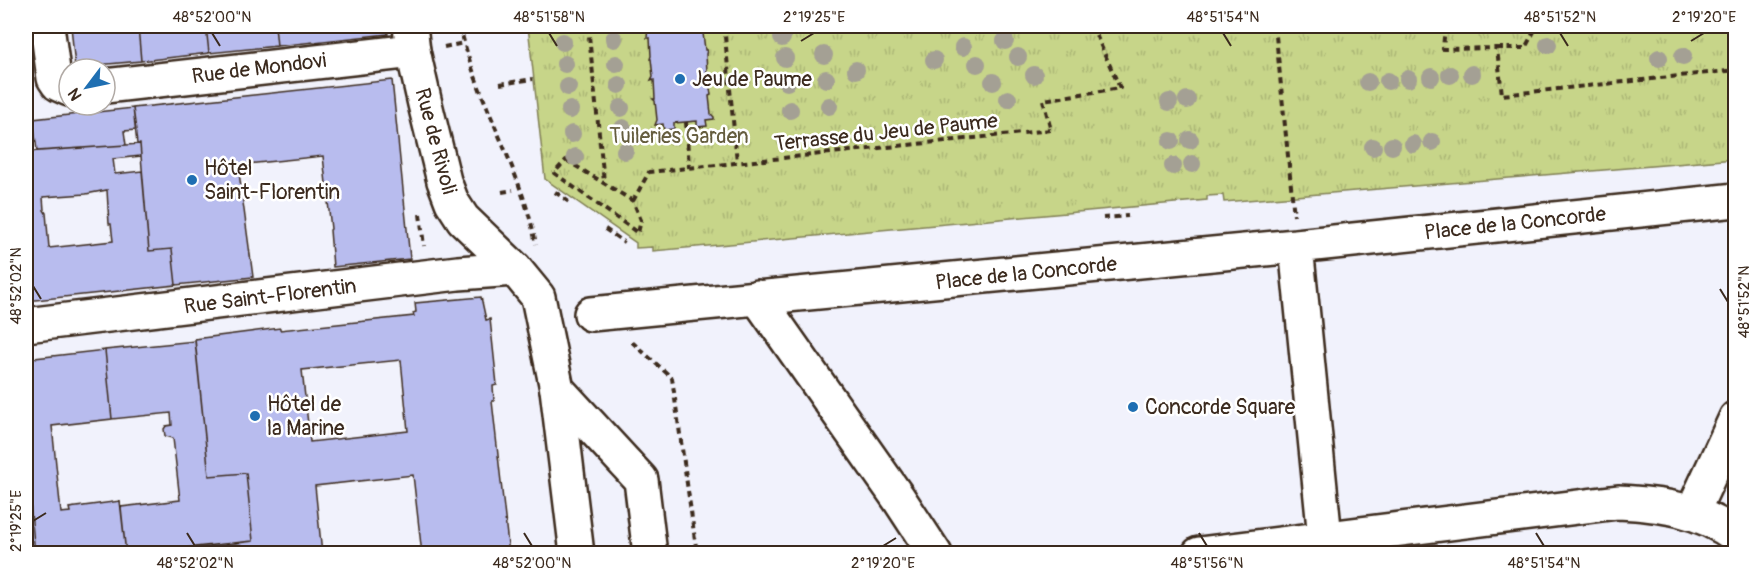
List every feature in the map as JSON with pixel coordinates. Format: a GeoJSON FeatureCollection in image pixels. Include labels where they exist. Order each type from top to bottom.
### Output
{"type":"FeatureCollection","features":[{"type":"Feature","properties":{"kind":"street"},"geometry":{"type":"LineString","coordinates":[[47,26],[51,70],[57,78]]}},
{"type":"Feature","properties":{"kind":"street","name":"Rue de Rivoli"},"geometry":{"type":"LineString","coordinates":[[411,38],[444,181],[452,202],[463,219],[526,259]]}},
{"type":"Feature","properties":{"kind":"street","name":"Rue de Mondovi"},"geometry":{"type":"LineString","coordinates":[[117,84],[411,38]]}},
{"type":"Feature","properties":{"kind":"street","name":"Place de la Concorde"},"geometry":{"type":"LineString","coordinates":[[591,314],[1296,246],[1736,200]]}},
{"type":"Feature","properties":{"kind":"street"},"geometry":{"type":"LineString","coordinates":[[1296,246],[1325,538]]}},
{"type":"Feature","properties":{"kind":"street"},"geometry":{"type":"LineString","coordinates":[[526,259],[538,297],[557,389],[577,554]]}},
{"type":"Feature","properties":{"kind":"street","name":"Rue Saint-Florentin"},"geometry":{"type":"LineString","coordinates":[[26,325],[458,273],[526,259]]}},
{"type":"Feature","properties":{"kind":"street"},"geometry":{"type":"LineString","coordinates":[[757,297],[935,554]]}},
{"type":"Feature","properties":{"kind":"street"},"geometry":{"type":"LineString","coordinates":[[557,389],[641,480],[650,554]]}},
{"type":"Feature","properties":{"kind":"street"},"geometry":{"type":"LineString","coordinates":[[1692,513],[1736,418]]}},
{"type":"Feature","properties":{"kind":"street"},"geometry":{"type":"LineString","coordinates":[[1199,554],[1618,502],[1656,504],[1692,513],[1727,529],[1736,536]]}},
{"type":"Feature","properties":{"kind":"path"},"geometry":{"type":"LineString","coordinates":[[460,26],[477,83],[522,188],[530,214],[526,259]]}},
{"type":"Feature","properties":{"kind":"path"},"geometry":{"type":"LineString","coordinates":[[588,26],[604,183]]}},
{"type":"Feature","properties":{"kind":"path"},"geometry":{"type":"LineString","coordinates":[[724,26],[736,162]]}},
{"type":"Feature","properties":{"kind":"path","name":"Terrasse du Jeu de Paume"},"geometry":{"type":"LineString","coordinates":[[633,201],[649,172],[1051,130],[1043,100],[1120,88],[1092,26]]}},
{"type":"Feature","properties":{"kind":"path"},"geometry":{"type":"LineString","coordinates":[[1275,26],[1293,195],[1296,246]]}},
{"type":"Feature","properties":{"kind":"path"},"geometry":{"type":"LineString","coordinates":[[1445,26],[1443,49],[1525,48],[1537,26]]}},
{"type":"Feature","properties":{"kind":"path"},"geometry":{"type":"LineString","coordinates":[[1497,48],[1502,95],[1736,70]]}},
{"type":"Feature","properties":{"kind":"path"},"geometry":{"type":"LineString","coordinates":[[501,84],[533,79]]}},
{"type":"Feature","properties":{"kind":"path"},"geometry":{"type":"LineString","coordinates":[[686,122],[689,168]]}},
{"type":"Feature","properties":{"kind":"path"},"geometry":{"type":"LineString","coordinates":[[566,160],[633,201],[641,220],[638,233],[554,173],[566,160]]}},
{"type":"Feature","properties":{"kind":"path"},"geometry":{"type":"LineString","coordinates":[[502,192],[513,190]]}},
{"type":"Feature","properties":{"kind":"path"},"geometry":{"type":"LineString","coordinates":[[555,192],[572,204]]}},
{"type":"Feature","properties":{"kind":"path"},"geometry":{"type":"LineString","coordinates":[[419,209],[425,256]]}},
{"type":"Feature","properties":{"kind":"path"},"geometry":{"type":"LineString","coordinates":[[1103,218],[1128,216]]}},
{"type":"Feature","properties":{"kind":"path"},"geometry":{"type":"LineString","coordinates":[[605,229],[624,242]]}},
{"type":"Feature","properties":{"kind":"path"},"geometry":{"type":"LineString","coordinates":[[591,314],[633,343],[672,378],[697,554]]}},
{"type":"Feature","properties":{"kind":"green space","name":"Tuileries Garden"},"geometry":{"type":"Polygon","coordinates":[[[528,26],[1735,26],[1735,159],[1224,202],[1223,195],[1207,196],[1207,200],[653,251],[653,247],[636,248],[636,243],[545,179],[528,26]]]}},
{"type":"Feature","properties":{"kind":"building"},"geometry":{"type":"Polygon","coordinates":[[[71,26],[138,26],[141,61],[117,63],[117,57],[74,57],[71,26]]]}},
{"type":"Feature","properties":{"kind":"building"},"geometry":{"type":"Polygon","coordinates":[[[138,26],[206,26],[209,53],[141,61],[138,26]]]}},
{"type":"Feature","properties":{"kind":"building"},"geometry":{"type":"Polygon","coordinates":[[[206,26],[275,26],[277,46],[209,53],[206,26]]]}},
{"type":"Feature","properties":{"kind":"building"},"geometry":{"type":"Polygon","coordinates":[[[275,26],[387,26],[388,34],[277,46],[275,26]]]}},
{"type":"Feature","properties":{"kind":"building","name":"Jeu de Paume"},"geometry":{"type":"Polygon","coordinates":[[[648,26],[703,26],[705,50],[707,50],[711,114],[714,117],[714,119],[706,120],[707,126],[697,127],[697,121],[674,123],[674,129],[664,130],[663,124],[655,125],[657,120],[653,99],[655,99],[654,80],[651,81],[653,77],[650,38],[647,38],[648,26]]]}},
{"type":"Feature","properties":{"kind":"building"},"geometry":{"type":"Polygon","coordinates":[[[26,45],[35,135],[26,136],[26,45]]]}},
{"type":"Feature","properties":{"kind":"building","name":"Hôtel Saint-Florentin"},"geometry":{"type":"Polygon","coordinates":[[[392,80],[410,259],[333,267],[323,156],[238,165],[253,277],[176,285],[172,249],[149,251],[140,144],[137,144],[133,108],[392,80]]]}},
{"type":"Feature","properties":{"kind":"building"},"geometry":{"type":"Polygon","coordinates":[[[133,108],[136,130],[124,131],[126,145],[37,151],[33,119],[57,116],[117,117],[117,110],[133,108]]]}},
{"type":"Feature","properties":{"kind":"building"},"geometry":{"type":"Polygon","coordinates":[[[140,144],[141,156],[113,159],[115,174],[142,171],[149,251],[172,249],[176,285],[26,301],[26,152],[140,144]],[[107,190],[43,197],[49,248],[113,241],[111,224],[109,224],[107,190]]]}},
{"type":"Feature","properties":{"kind":"building","name":"Hôtel de la Marine"},"geometry":{"type":"Polygon","coordinates":[[[481,297],[486,320],[490,319],[497,385],[493,386],[494,401],[492,401],[509,554],[422,554],[413,475],[315,486],[322,554],[213,554],[212,546],[253,541],[246,473],[209,476],[195,339],[280,328],[280,330],[414,316],[415,303],[481,297]],[[401,360],[302,370],[310,442],[408,431],[401,360]]]}},
{"type":"Feature","properties":{"kind":"building"},"geometry":{"type":"Polygon","coordinates":[[[195,341],[209,476],[246,473],[253,541],[126,554],[121,507],[180,500],[173,438],[165,436],[164,429],[172,425],[171,413],[112,419],[105,350],[195,341]]]}},
{"type":"Feature","properties":{"kind":"building"},"geometry":{"type":"Polygon","coordinates":[[[105,350],[112,419],[52,426],[61,513],[70,512],[69,508],[120,501],[126,554],[74,554],[74,545],[57,546],[58,554],[35,554],[26,461],[26,359],[105,350]]]}},
{"type":"Feature","properties":{"kind":"building"},"geometry":{"type":"Polygon","coordinates":[[[26,461],[35,554],[26,554],[26,461]]]}},
{"type":"Feature","properties":{"kind":"building"},"geometry":{"type":"Polygon","coordinates":[[[212,546],[213,554],[137,554],[212,546]]]}},
{"type":"Feature","properties":{"kind":"place","name":"Jeu de Paume"},"geometry":{"type":"Point","coordinates":[680,79]}},
{"type":"Feature","properties":{"kind":"place","name":"Hôtel Saint-Florentin"},"geometry":{"type":"Point","coordinates":[192,180]}},
{"type":"Feature","properties":{"kind":"place","name":"Concorde Square"},"geometry":{"type":"Point","coordinates":[1133,407]}},
{"type":"Feature","properties":{"kind":"place","name":"Hôtel de la Marine"},"geometry":{"type":"Point","coordinates":[255,416]}}]}
